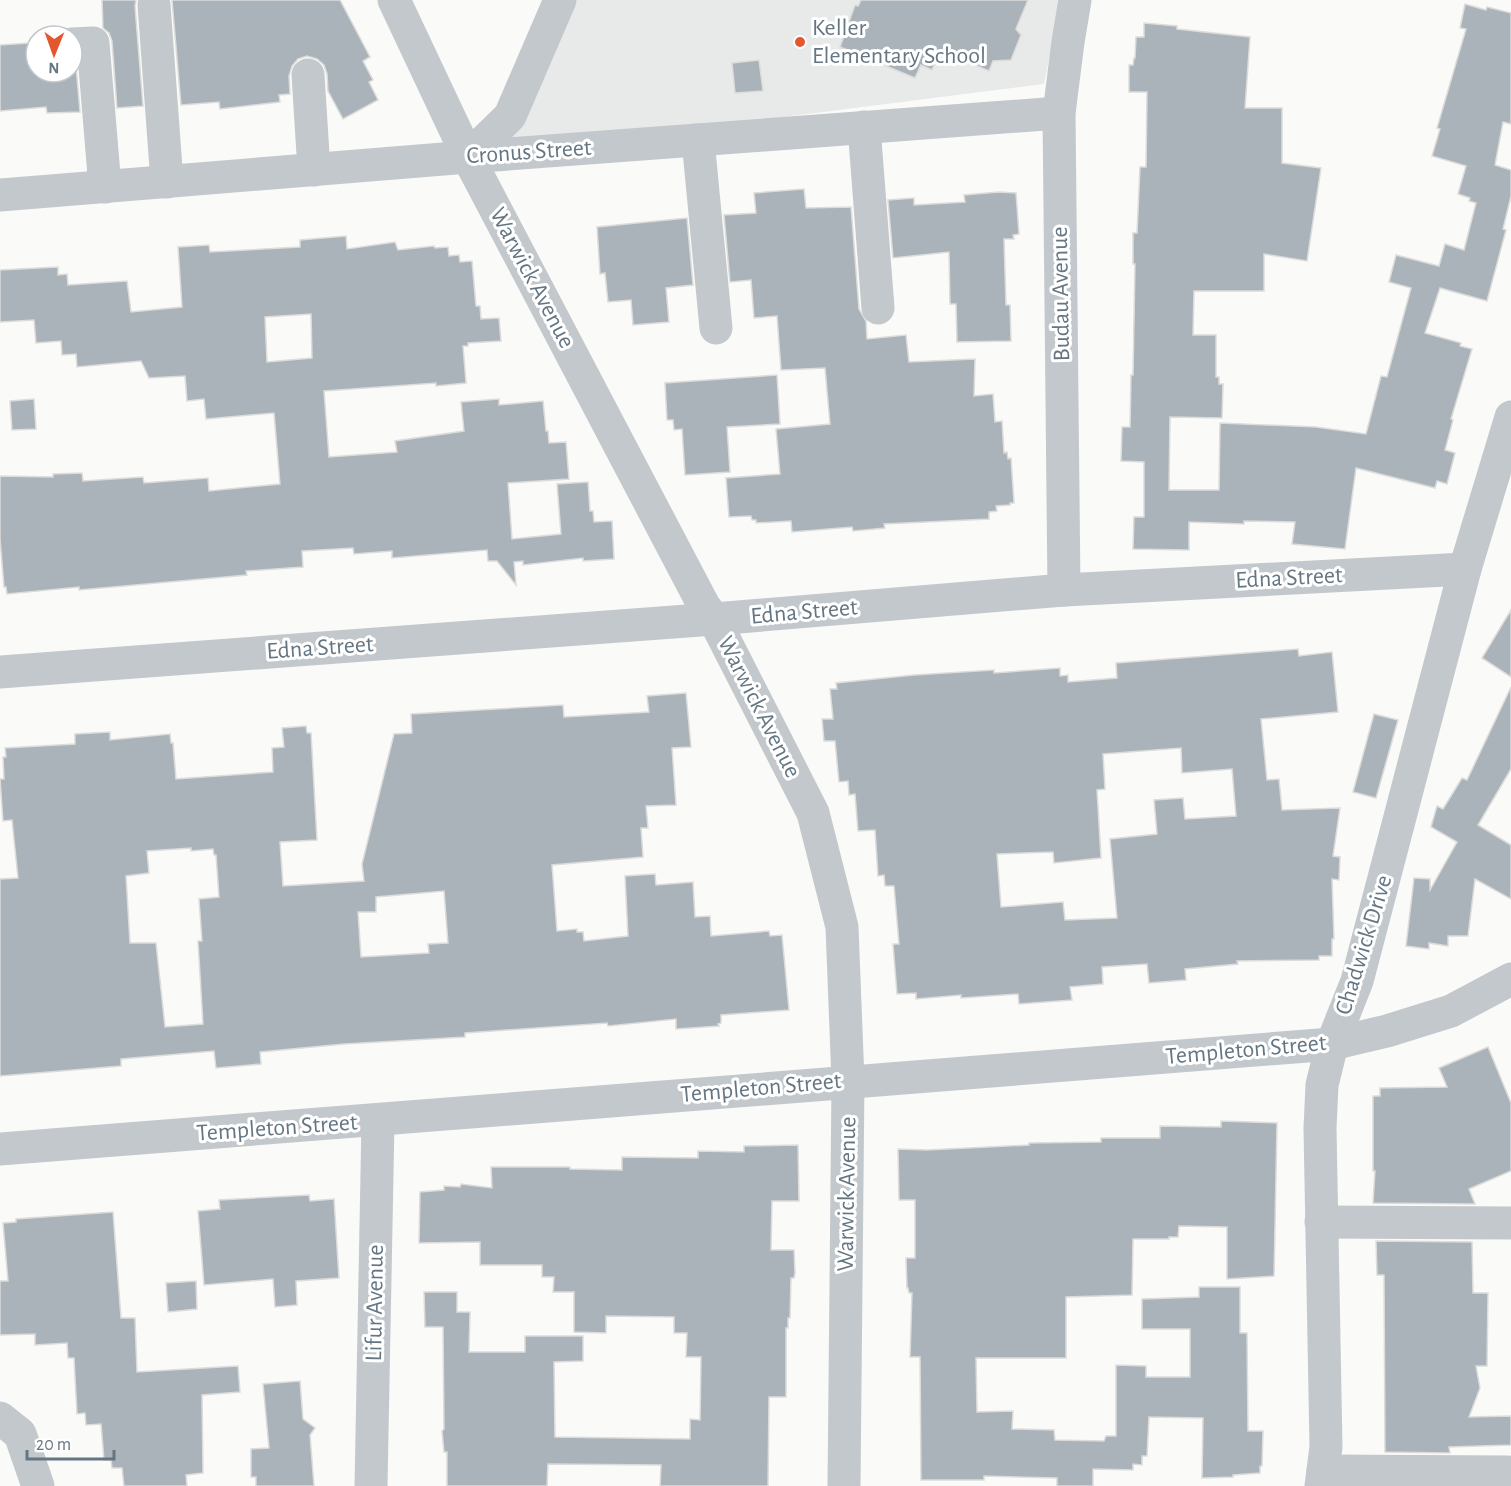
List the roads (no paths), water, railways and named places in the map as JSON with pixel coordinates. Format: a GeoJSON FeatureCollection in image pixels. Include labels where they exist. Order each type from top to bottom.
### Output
{"type":"FeatureCollection","features":[{"type":"Feature","properties":{"kind":"street","name":"Warwick Avenue"},"geometry":{"type":"LineString","coordinates":[[394,0],[468,157],[704,606],[714,619],[813,813],[842,927],[848,1081],[844,1486]]}},
{"type":"Feature","properties":{"kind":"street"},"geometry":{"type":"LineString","coordinates":[[468,157],[510,117],[560,0]]}},
{"type":"Feature","properties":{"kind":"street","name":"Budau Avenue"},"geometry":{"type":"LineString","coordinates":[[1064,590],[1059,113],[1076,0]]}},
{"type":"Feature","properties":{"kind":"street"},"geometry":{"type":"LineString","coordinates":[[154,5],[167,182]]}},
{"type":"Feature","properties":{"kind":"street"},"geometry":{"type":"LineString","coordinates":[[84,43],[93,43],[105,187]]}},
{"type":"Feature","properties":{"kind":"street"},"geometry":{"type":"LineString","coordinates":[[308,75],[314,170]]}},
{"type":"Feature","properties":{"kind":"street","name":"Cronus Street"},"geometry":{"type":"LineString","coordinates":[[0,195],[1059,113]]}},
{"type":"Feature","properties":{"kind":"street"},"geometry":{"type":"LineString","coordinates":[[864,128],[878,308]]}},
{"type":"Feature","properties":{"kind":"street"},"geometry":{"type":"LineString","coordinates":[[698,140],[716,328]]}},
{"type":"Feature","properties":{"kind":"street","name":"Chadwick Drive"},"geometry":{"type":"LineString","coordinates":[[1322,1478],[1326,1447],[1321,1222],[1322,1085],[1332,1044],[1357,981],[1465,569],[1511,417]]}},
{"type":"Feature","properties":{"kind":"street","name":"Edna Street"},"geometry":{"type":"LineString","coordinates":[[0,672],[714,619],[1064,590],[1465,569]]}},
{"type":"Feature","properties":{"kind":"street","name":"Templeton Street"},"geometry":{"type":"LineString","coordinates":[[0,1149],[1332,1044],[1387,1031],[1451,1011],[1511,979]]}},
{"type":"Feature","properties":{"kind":"street","name":"Lifur Avenue"},"geometry":{"type":"LineString","coordinates":[[371,1486],[378,1121]]}},
{"type":"Feature","properties":{"kind":"street"},"geometry":{"type":"LineString","coordinates":[[1321,1222],[1511,1223]]}},
{"type":"Feature","properties":{"kind":"street"},"geometry":{"type":"LineString","coordinates":[[0,1418],[20,1434],[38,1486]]}},
{"type":"Feature","properties":{"kind":"street"},"geometry":{"type":"LineString","coordinates":[[1322,1478],[1508,1472]]}},
{"type":"Feature","properties":{"kind":"place","name":"Keller Elementary School"},"geometry":{"type":"Point","coordinates":[800,42]}}]}
